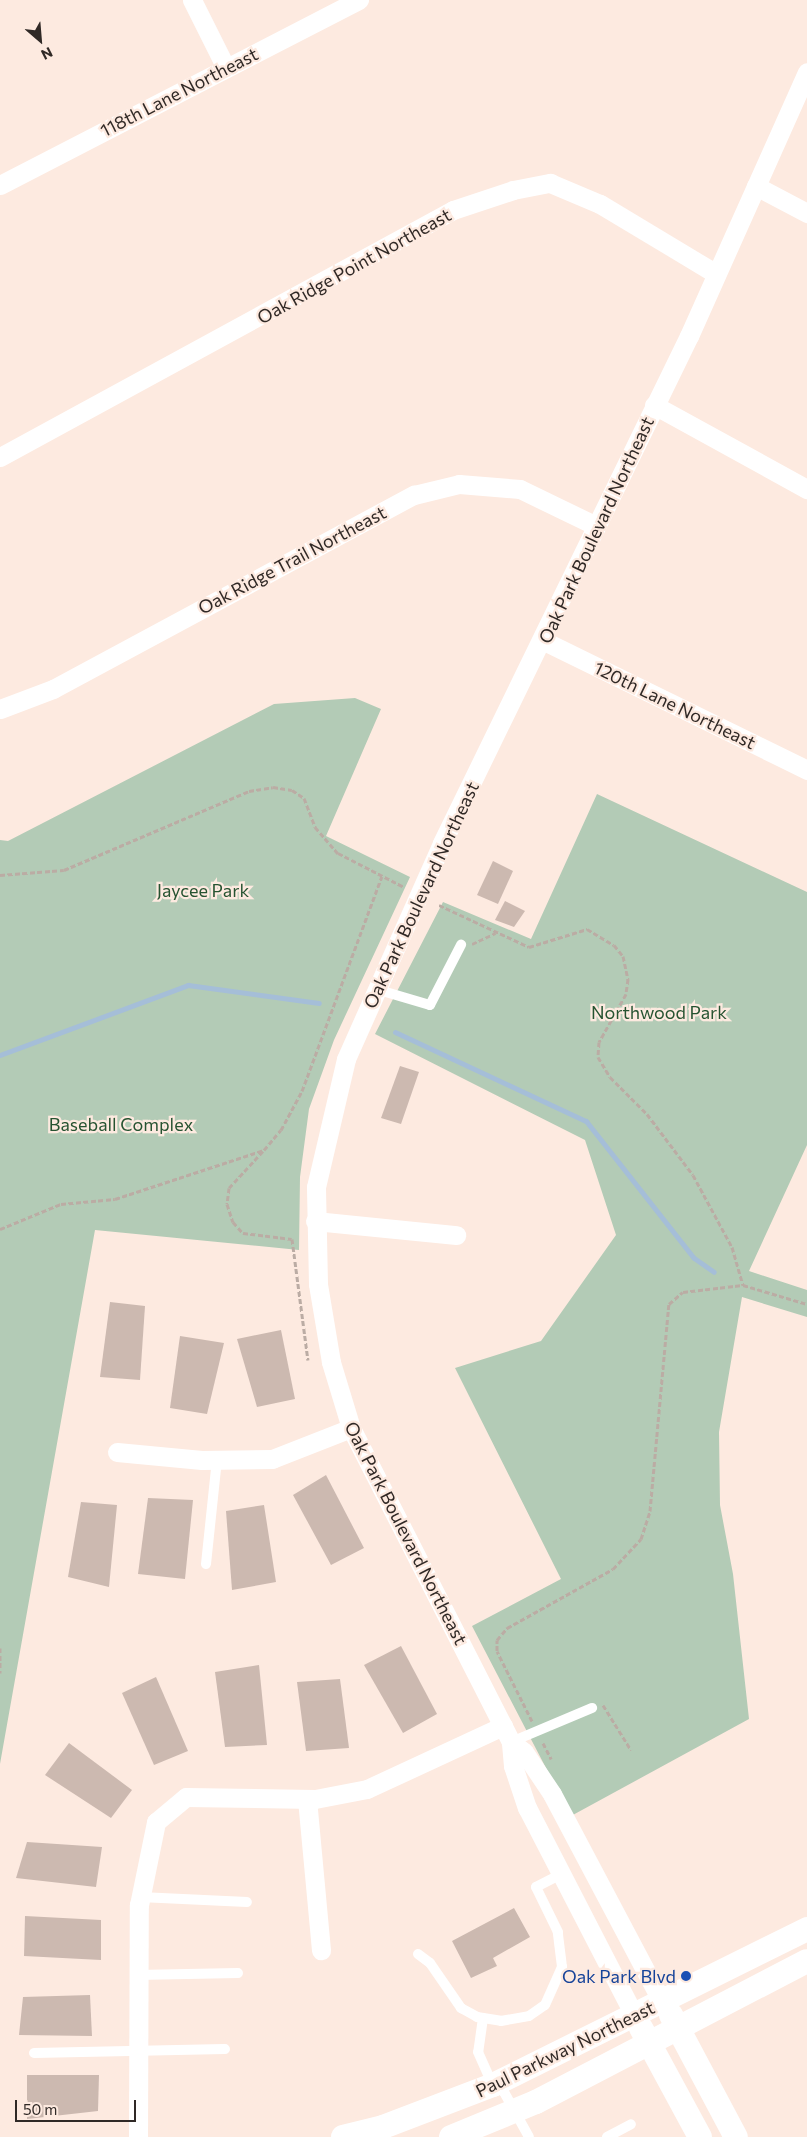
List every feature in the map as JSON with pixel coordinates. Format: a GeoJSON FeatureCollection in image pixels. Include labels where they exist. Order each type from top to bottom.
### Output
{"type":"FeatureCollection","features":[{"type":"Feature","properties":{"kind":"street"},"geometry":{"type":"LineString","coordinates":[[192,0],[226,68]]}},
{"type":"Feature","properties":{"kind":"street","name":"118th Lane Northeast"},"geometry":{"type":"LineString","coordinates":[[0,185],[359,0]]}},
{"type":"Feature","properties":{"kind":"street","name":"Oak Park Boulevard Northeast"},"geometry":{"type":"LineString","coordinates":[[736,2137],[552,1794],[524,1752],[507,1734],[351,1428],[331,1362],[318,1284],[315,1221],[316,1187],[346,1059],[379,990],[442,843],[544,641],[594,525],[654,405],[807,72]]}},
{"type":"Feature","properties":{"kind":"street","name":"Oak Ridge Point Northeast"},"geometry":{"type":"LineString","coordinates":[[0,457],[453,210],[513,190],[550,184],[567,190],[600,204],[715,273]]}},
{"type":"Feature","properties":{"kind":"street"},"geometry":{"type":"LineString","coordinates":[[756,186],[807,213]]}},
{"type":"Feature","properties":{"kind":"street"},"geometry":{"type":"LineString","coordinates":[[654,405],[807,489]]}},
{"type":"Feature","properties":{"kind":"street","name":"Oak Ridge Trail Northeast"},"geometry":{"type":"LineString","coordinates":[[0,708],[53,689],[414,495],[459,484],[520,489],[594,525]]}},
{"type":"Feature","properties":{"kind":"street","name":"120th Lane Northeast"},"geometry":{"type":"LineString","coordinates":[[544,641],[807,770]]}},
{"type":"Feature","properties":{"kind":"street"},"geometry":{"type":"LineString","coordinates":[[315,1221],[456,1235]]}},
{"type":"Feature","properties":{"kind":"street"},"geometry":{"type":"LineString","coordinates":[[117,1452],[216,1460],[272,1459],[351,1428]]}},
{"type":"Feature","properties":{"kind":"street"},"geometry":{"type":"LineString","coordinates":[[138,2137],[135,2051],[140,1897],[156,1822],[186,1797],[307,1799],[395,1780],[507,1734]]}},
{"type":"Feature","properties":{"kind":"street","name":"Oak Park Boulevard Northeast"},"geometry":{"type":"LineString","coordinates":[[507,1734],[513,1766],[527,1808],[633,2013],[700,2137]]}},
{"type":"Feature","properties":{"kind":"street"},"geometry":{"type":"LineString","coordinates":[[307,1799],[321,1950]]}},
{"type":"Feature","properties":{"kind":"street","name":"Paul Parkway Northeast"},"geometry":{"type":"LineString","coordinates":[[343,2137],[393,2124],[493,2084],[633,2013],[662,2002],[807,1929]]}},
{"type":"Feature","properties":{"kind":"street","name":"Paul Parkway Northeast"},"geometry":{"type":"LineString","coordinates":[[451,2137],[515,2111],[807,1961]]}},
{"type":"Feature","properties":{"kind":"lane"},"geometry":{"type":"LineString","coordinates":[[379,990],[430,1004],[460,944]]}},
{"type":"Feature","properties":{"kind":"lane"},"geometry":{"type":"LineString","coordinates":[[206,1564],[216,1460]]}},
{"type":"Feature","properties":{"kind":"lane"},"geometry":{"type":"LineString","coordinates":[[507,1734],[538,1733],[592,1708]]}},
{"type":"Feature","properties":{"kind":"lane"},"geometry":{"type":"LineString","coordinates":[[418,1954],[430,1963],[461,2008],[483,2018],[501,2021],[529,2016],[545,2005],[556,1986],[562,1949],[536,1887],[561,1874]]}},
{"type":"Feature","properties":{"kind":"lane"},"geometry":{"type":"LineString","coordinates":[[140,1897],[247,1902]]}},
{"type":"Feature","properties":{"kind":"lane"},"geometry":{"type":"LineString","coordinates":[[137,1975],[238,1974]]}},
{"type":"Feature","properties":{"kind":"lane"},"geometry":{"type":"LineString","coordinates":[[483,2018],[478,2052],[493,2084],[515,2111],[529,2137]]}},
{"type":"Feature","properties":{"kind":"lane"},"geometry":{"type":"LineString","coordinates":[[34,2053],[225,2048]]}},
{"type":"Feature","properties":{"kind":"lane"},"geometry":{"type":"LineString","coordinates":[[607,2137],[631,2124]]}},
{"type":"Feature","properties":{"kind":"path"},"geometry":{"type":"LineString","coordinates":[[0,875],[64,870],[249,791],[273,786],[292,790],[304,798],[323,840],[338,853],[409,889]]}},
{"type":"Feature","properties":{"kind":"path"},"geometry":{"type":"LineString","coordinates":[[308,1360],[292,1239],[243,1234],[233,1222],[227,1204],[229,1188],[281,1130],[302,1091],[382,876]]}},
{"type":"Feature","properties":{"kind":"path"},"geometry":{"type":"LineString","coordinates":[[439,905],[529,947],[587,928],[605,936],[623,956],[628,979],[626,994],[599,1042],[598,1057],[610,1077],[647,1114],[692,1175],[732,1247],[743,1285]]}},
{"type":"Feature","properties":{"kind":"path"},"geometry":{"type":"LineString","coordinates":[[460,944],[497,933]]}},
{"type":"Feature","properties":{"kind":"path"},"geometry":{"type":"LineString","coordinates":[[0,1229],[61,1204],[116,1200],[264,1150]]}},
{"type":"Feature","properties":{"kind":"path"},"geometry":{"type":"LineString","coordinates":[[556,1768],[502,1663],[497,1640],[507,1628],[613,1569],[641,1539],[650,1511],[669,1304],[683,1292],[743,1285],[807,1304]]}},
{"type":"Feature","properties":{"kind":"path"},"geometry":{"type":"LineString","coordinates":[[0,1648],[0,1673]]}},
{"type":"Feature","properties":{"kind":"path"},"geometry":{"type":"LineString","coordinates":[[592,1708],[606,1706],[631,1750]]}},
{"type":"Feature","properties":{"kind":"green space"},"geometry":{"type":"Polygon","coordinates":[[[355,698],[381,709],[326,836],[410,877],[334,1040],[309,1109],[300,1177],[299,1250],[95,1230],[0,1764],[0,840],[8,841],[274,704],[355,698]]]}},
{"type":"Feature","properties":{"kind":"green space","name":"Northwood Park"},"geometry":{"type":"Polygon","coordinates":[[[597,794],[807,892],[807,1145],[749,1271],[807,1290],[807,1317],[742,1297],[719,1432],[720,1505],[733,1574],[749,1719],[571,1816],[472,1626],[561,1579],[455,1368],[541,1341],[616,1235],[585,1140],[375,1034],[443,902],[531,939],[597,794]]]}},
{"type":"Feature","properties":{"kind":"building"},"geometry":{"type":"Polygon","coordinates":[[[493,861],[513,871],[498,904],[477,895],[493,861]]]}},
{"type":"Feature","properties":{"kind":"building"},"geometry":{"type":"Polygon","coordinates":[[[505,901],[525,911],[514,927],[495,920],[505,901]]]}},
{"type":"Feature","properties":{"kind":"building"},"geometry":{"type":"Polygon","coordinates":[[[400,1066],[419,1072],[401,1124],[381,1118],[400,1066]]]}},
{"type":"Feature","properties":{"kind":"building"},"geometry":{"type":"Polygon","coordinates":[[[110,1302],[145,1306],[140,1380],[100,1377],[110,1302]]]}},
{"type":"Feature","properties":{"kind":"building"},"geometry":{"type":"Polygon","coordinates":[[[281,1330],[295,1399],[257,1407],[237,1339],[281,1330]]]}},
{"type":"Feature","properties":{"kind":"building"},"geometry":{"type":"Polygon","coordinates":[[[180,1336],[224,1343],[207,1414],[170,1408],[180,1336]]]}},
{"type":"Feature","properties":{"kind":"building"},"geometry":{"type":"Polygon","coordinates":[[[326,1475],[364,1548],[331,1565],[293,1495],[326,1475]]]}},
{"type":"Feature","properties":{"kind":"building"},"geometry":{"type":"Polygon","coordinates":[[[148,1498],[193,1500],[185,1579],[138,1574],[148,1498]]]}},
{"type":"Feature","properties":{"kind":"building"},"geometry":{"type":"Polygon","coordinates":[[[81,1502],[117,1505],[109,1587],[68,1577],[81,1502]]]}},
{"type":"Feature","properties":{"kind":"building"},"geometry":{"type":"Polygon","coordinates":[[[264,1505],[276,1582],[232,1590],[226,1511],[264,1505]]]}},
{"type":"Feature","properties":{"kind":"building"},"geometry":{"type":"Polygon","coordinates":[[[401,1646],[437,1714],[403,1733],[364,1665],[401,1646]]]}},
{"type":"Feature","properties":{"kind":"building"},"geometry":{"type":"Polygon","coordinates":[[[259,1665],[267,1745],[225,1747],[215,1672],[259,1665]]]}},
{"type":"Feature","properties":{"kind":"building"},"geometry":{"type":"Polygon","coordinates":[[[156,1677],[188,1751],[154,1765],[122,1693],[156,1677]]]}},
{"type":"Feature","properties":{"kind":"building"},"geometry":{"type":"Polygon","coordinates":[[[340,1679],[349,1748],[306,1751],[297,1682],[340,1679]]]}},
{"type":"Feature","properties":{"kind":"building"},"geometry":{"type":"Polygon","coordinates":[[[69,1743],[132,1790],[111,1818],[45,1775],[69,1743]]]}},
{"type":"Feature","properties":{"kind":"building"},"geometry":{"type":"Polygon","coordinates":[[[27,1842],[102,1847],[96,1887],[16,1878],[27,1842]]]}},
{"type":"Feature","properties":{"kind":"building"},"geometry":{"type":"Polygon","coordinates":[[[514,1908],[530,1937],[493,1958],[497,1966],[471,1978],[452,1941],[514,1908]]]}},
{"type":"Feature","properties":{"kind":"building"},"geometry":{"type":"Polygon","coordinates":[[[25,1916],[101,1920],[101,1960],[24,1956],[25,1916]]]}},
{"type":"Feature","properties":{"kind":"building"},"geometry":{"type":"Polygon","coordinates":[[[90,1995],[92,2036],[19,2035],[23,1997],[90,1995]]]}},
{"type":"Feature","properties":{"kind":"building"},"geometry":{"type":"Polygon","coordinates":[[[27,2075],[99,2075],[98,2111],[27,2119],[27,2075]]]}},
{"type":"Feature","properties":{"kind":"waterway"},"geometry":{"type":"LineString","coordinates":[[0,1055],[188,985],[319,1003]]}},
{"type":"Feature","properties":{"kind":"waterway"},"geometry":{"type":"LineString","coordinates":[[395,1032],[586,1121],[694,1258],[714,1272]]}},
{"type":"Feature","properties":{"kind":"place","name":"Oak Park Blvd"},"geometry":{"type":"Point","coordinates":[686,1976]}},
{"type":"Feature","properties":{"kind":"park label","name":"Jaycee Park"},"geometry":{"type":"Point","coordinates":[203,890]}},
{"type":"Feature","properties":{"kind":"park label","name":"Baseball Complex"},"geometry":{"type":"Point","coordinates":[121,1124]}}]}
